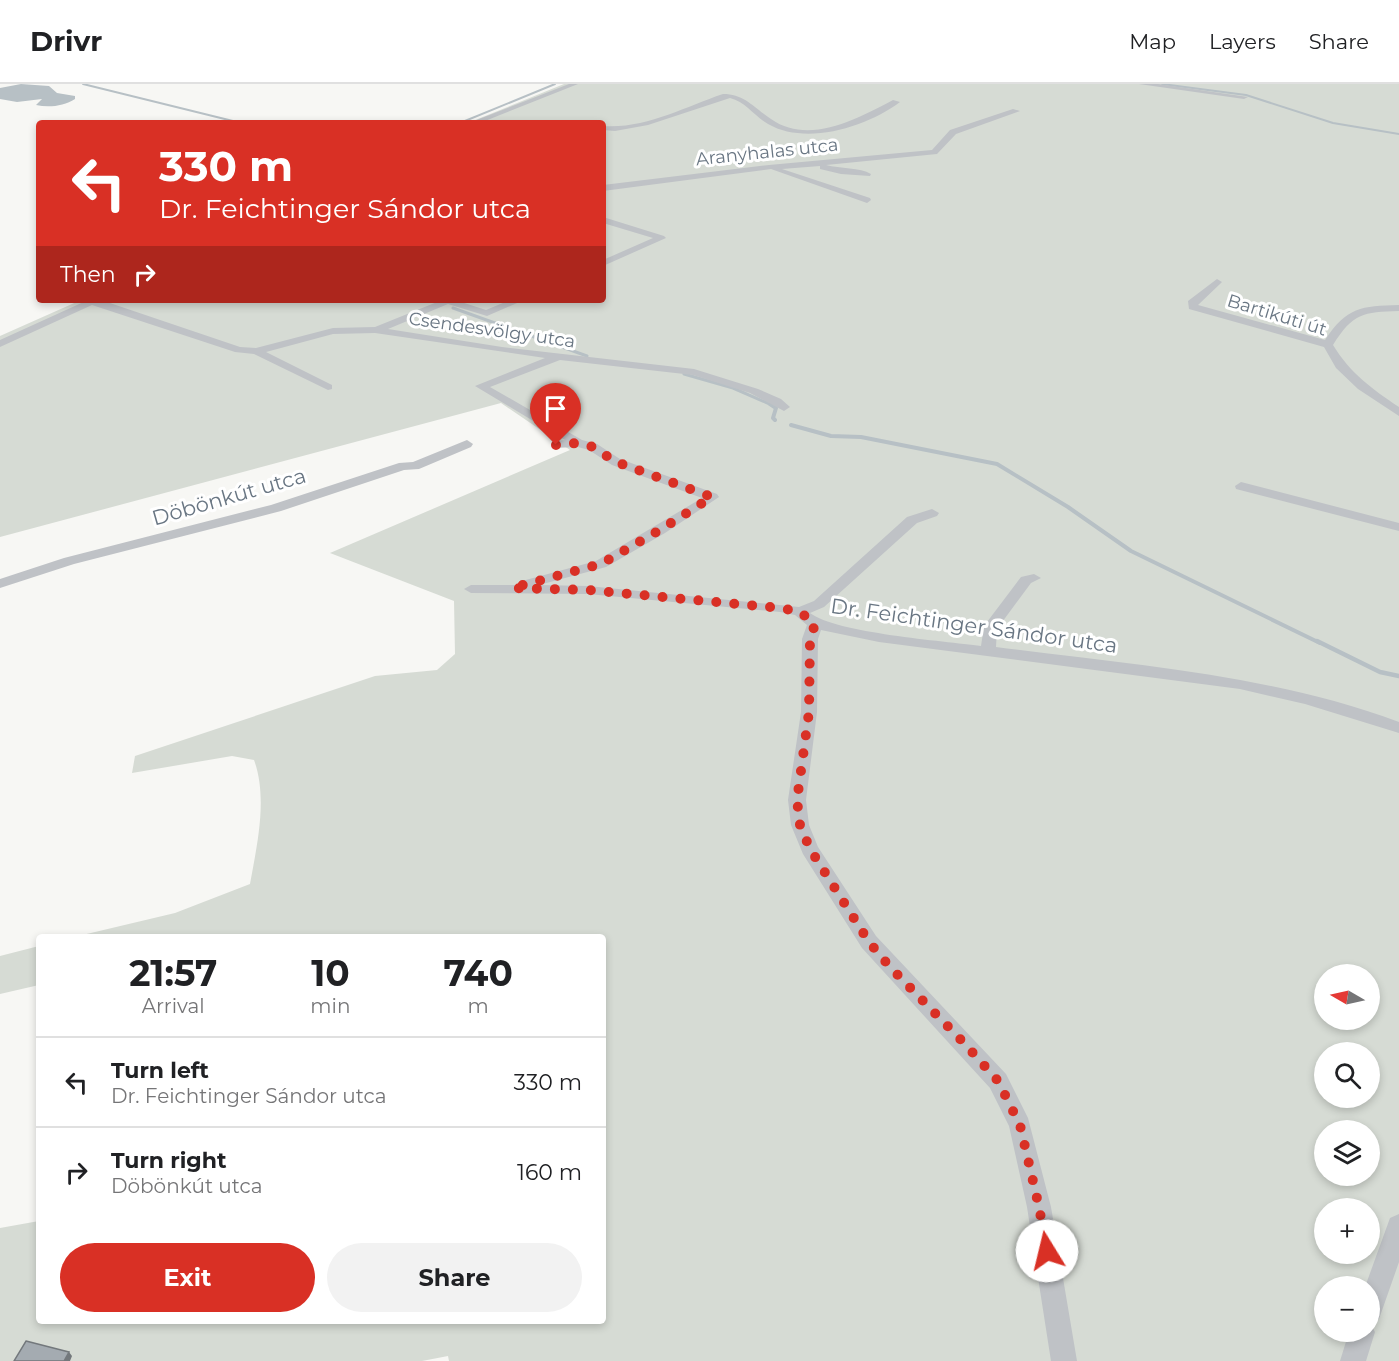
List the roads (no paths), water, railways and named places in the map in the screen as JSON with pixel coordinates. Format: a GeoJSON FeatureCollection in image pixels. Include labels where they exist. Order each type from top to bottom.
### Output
{"type":"FeatureCollection","features":[{"type":"Feature","properties":{"kind":"street"},"geometry":{"type":"LineString","coordinates":[[481,120],[575,84]]}},
{"type":"Feature","properties":{"kind":"street"},"geometry":{"type":"LineString","coordinates":[[1142,84],[1244,97]]}},
{"type":"Feature","properties":{"kind":"street"},"geometry":{"type":"LineString","coordinates":[[606,128],[617,130],[637,126],[731,92],[752,105],[774,124],[821,134],[860,120],[896,102]]}},
{"type":"Feature","properties":{"kind":"street","name":"Aranyhalas utca"},"geometry":{"type":"LineString","coordinates":[[606,188],[769,167],[934,152],[953,132],[1016,111]]}},
{"type":"Feature","properties":{"kind":"street"},"geometry":{"type":"LineString","coordinates":[[810,165],[841,172],[867,174]]}},
{"type":"Feature","properties":{"kind":"street"},"geometry":{"type":"LineString","coordinates":[[769,167],[867,200]]}},
{"type":"Feature","properties":{"kind":"street"},"geometry":{"type":"LineString","coordinates":[[606,220],[661,238],[606,262]]}},
{"type":"Feature","properties":{"kind":"street"},"geometry":{"type":"LineString","coordinates":[[606,230],[650,243]]}},
{"type":"Feature","properties":{"kind":"street","name":"Bartikúti út"},"geometry":{"type":"LineString","coordinates":[[1217,282],[1192,303],[1193,307],[1328,345],[1340,366],[1362,387],[1399,412]]}},
{"type":"Feature","properties":{"kind":"street"},"geometry":{"type":"LineString","coordinates":[[0,344],[90,303]]}},
{"type":"Feature","properties":{"kind":"street","name":"Csendesvölgy utca"},"geometry":{"type":"LineString","coordinates":[[100,303],[231,348],[256,351],[333,331],[375,330],[560,357],[694,372],[754,391],[777,401],[784,407]]}},
{"type":"Feature","properties":{"kind":"street"},"geometry":{"type":"LineString","coordinates":[[375,330],[443,303]]}},
{"type":"Feature","properties":{"kind":"street"},"geometry":{"type":"LineString","coordinates":[[454,303],[487,313],[512,303]]}},
{"type":"Feature","properties":{"kind":"street"},"geometry":{"type":"LineString","coordinates":[[1328,345],[1346,318],[1353,312],[1362,309],[1399,308]]}},
{"type":"Feature","properties":{"kind":"street"},"geometry":{"type":"LineString","coordinates":[[256,351],[328,387]]}},
{"type":"Feature","properties":{"kind":"street"},"geometry":{"type":"LineString","coordinates":[[512,588],[601,564],[712,497],[616,462],[593,447],[578,443],[481,386],[560,357]]}},
{"type":"Feature","properties":{"kind":"street"},"geometry":{"type":"LineString","coordinates":[[556,445],[578,443]]}},
{"type":"Feature","properties":{"kind":"street","name":"Döbönkút utca"},"geometry":{"type":"LineString","coordinates":[[0,584],[69,561],[276,508],[403,465],[415,466],[467,444]]}},
{"type":"Feature","properties":{"kind":"street"},"geometry":{"type":"LineString","coordinates":[[1241,486],[1399,527]]}},
{"type":"Feature","properties":{"kind":"street"},"geometry":{"type":"LineString","coordinates":[[932,513],[912,520],[819,604],[807,618],[810,639],[809,712],[797,800],[800,825],[810,849],[869,942],[998,1081],[1020,1125],[1039,1207],[1065,1361]]}},
{"type":"Feature","properties":{"kind":"street"},"geometry":{"type":"LineString","coordinates":[[988,650],[989,629],[1026,580],[1034,578]]}},
{"type":"Feature","properties":{"kind":"street","name":"Dr. Feichtinger Sándor utca"},"geometry":{"type":"LineString","coordinates":[[471,589],[588,590],[807,618],[879,637],[1240,684],[1307,699],[1399,728]]}},
{"type":"Feature","properties":{"kind":"street"},"geometry":{"type":"LineString","coordinates":[[1380,1281],[1399,1226]]}},
{"type":"Feature","properties":{"kind":"street"},"geometry":{"type":"LineString","coordinates":[[1353,1361],[1359,1342]]}},
{"type":"Feature","properties":{"kind":"waterway"},"geometry":{"type":"LineString","coordinates":[[83,84],[229,120]]}},
{"type":"Feature","properties":{"kind":"waterway"},"geometry":{"type":"LineString","coordinates":[[467,120],[555,84]]}},
{"type":"Feature","properties":{"kind":"waterway"},"geometry":{"type":"LineString","coordinates":[[1162,84],[1246,95],[1333,123],[1399,134]]}},
{"type":"Feature","properties":{"kind":"waterway"},"geometry":{"type":"LineString","coordinates":[[453,308],[587,356]]}},
{"type":"Feature","properties":{"kind":"waterway"},"geometry":{"type":"LineString","coordinates":[[684,374],[733,388],[771,404]]}},
{"type":"Feature","properties":{"kind":"waterway"},"geometry":{"type":"LineString","coordinates":[[771,404],[776,408],[773,418],[775,420]]}},
{"type":"Feature","properties":{"kind":"waterway"},"geometry":{"type":"LineString","coordinates":[[791,425],[831,436],[861,437],[997,464],[1068,507],[1131,551],[1320,643]]}},
{"type":"Feature","properties":{"kind":"waterway"},"geometry":{"type":"LineString","coordinates":[[1317,641],[1380,672],[1399,676]]}}]}
